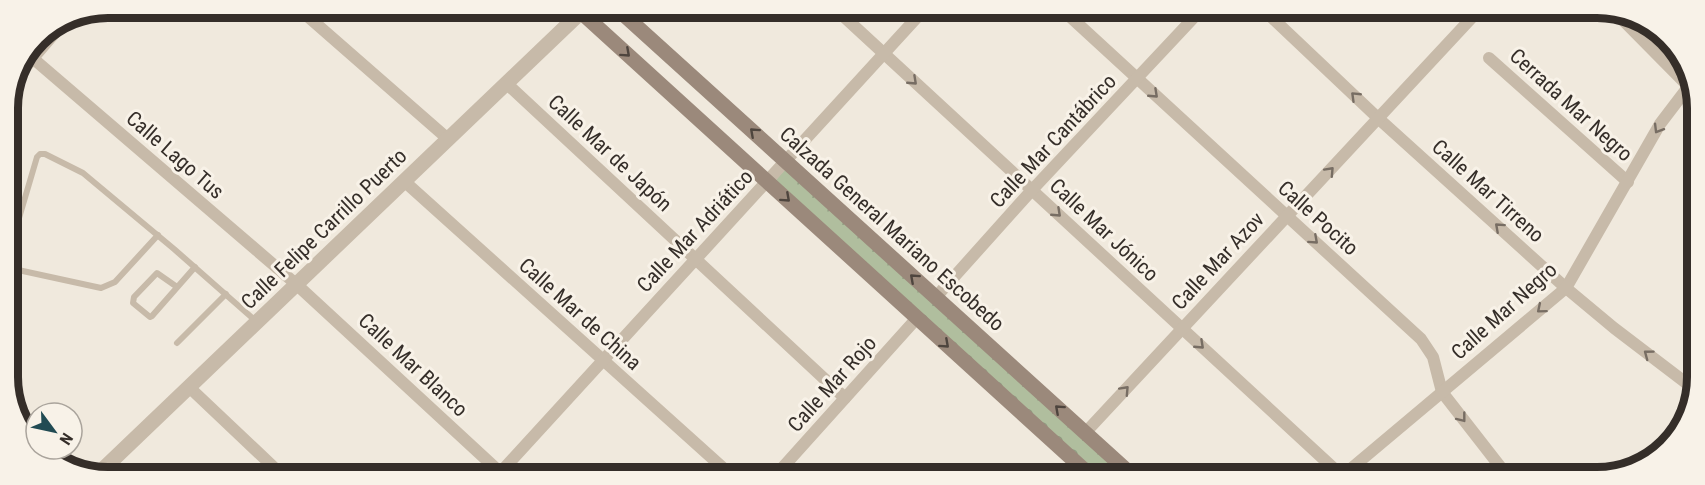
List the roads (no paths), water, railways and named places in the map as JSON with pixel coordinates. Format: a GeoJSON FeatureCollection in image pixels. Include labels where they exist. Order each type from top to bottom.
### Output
{"type":"FeatureCollection","features":[{"type":"Feature","properties":{"kind":"main road"},"geometry":{"type":"LineString","coordinates":[[585,18],[1081,467]]}},
{"type":"Feature","properties":{"kind":"main road","name":"Calzada General Mariano Escobedo"},"geometry":{"type":"LineString","coordinates":[[627,18],[1123,467]]}},
{"type":"Feature","properties":{"kind":"street"},"geometry":{"type":"LineString","coordinates":[[310,18],[448,139]]}},
{"type":"Feature","properties":{"kind":"street","name":"Calle Felipe Carrillo Puerto"},"geometry":{"type":"LineString","coordinates":[[106,467],[577,18]]}},
{"type":"Feature","properties":{"kind":"street","name":"Calle Mar Jónico"},"geometry":{"type":"LineString","coordinates":[[846,18],[1332,467]]}},
{"type":"Feature","properties":{"kind":"street","name":"Calle Mar Adriático"},"geometry":{"type":"LineString","coordinates":[[506,467],[916,18]]}},
{"type":"Feature","properties":{"kind":"street","name":"Calle Pocito"},"geometry":{"type":"LineString","coordinates":[[1072,18],[1421,339],[1433,357],[1442,392],[1500,467]]}},
{"type":"Feature","properties":{"kind":"street","name":"Calle Mar Cantábrico"},"geometry":{"type":"LineString","coordinates":[[936,297],[1032,190],[1194,18]]}},
{"type":"Feature","properties":{"kind":"street","name":"Calle Mar Tirreno"},"geometry":{"type":"LineString","coordinates":[[1272,18],[1378,119],[1566,288],[1686,383]]}},
{"type":"Feature","properties":{"kind":"street","name":"Calle Mar Azov"},"geometry":{"type":"LineString","coordinates":[[1085,433],[1471,18]]}},
{"type":"Feature","properties":{"kind":"street"},"geometry":{"type":"LineString","coordinates":[[1626,23],[1681,76]]}},
{"type":"Feature","properties":{"kind":"street","name":"Cerrada Mar Negro"},"geometry":{"type":"LineString","coordinates":[[1489,57],[1628,182]]}},
{"type":"Feature","properties":{"kind":"street","name":"Calle Lago Tus"},"geometry":{"type":"LineString","coordinates":[[32,59],[296,284]]}},
{"type":"Feature","properties":{"kind":"street","name":"Calle Mar de Japón"},"geometry":{"type":"LineString","coordinates":[[506,83],[845,398]]}},
{"type":"Feature","properties":{"kind":"street","name":"Calle Mar Negro"},"geometry":{"type":"LineString","coordinates":[[1353,467],[1566,288],[1660,124],[1686,95]]}},
{"type":"Feature","properties":{"kind":"street","name":"Calle Mar de China"},"geometry":{"type":"LineString","coordinates":[[404,181],[722,467]]}},
{"type":"Feature","properties":{"kind":"street","name":"Calle Mar Blanco"},"geometry":{"type":"LineString","coordinates":[[296,284],[492,467]]}},
{"type":"Feature","properties":{"kind":"street","name":"Calle Mar Rojo"},"geometry":{"type":"LineString","coordinates":[[783,467],[917,318]]}},
{"type":"Feature","properties":{"kind":"street"},"geometry":{"type":"LineString","coordinates":[[190,388],[274,467]]}},
{"type":"Feature","properties":{"kind":"lane"},"geometry":{"type":"LineString","coordinates":[[18,221],[37,157],[45,154],[83,173],[257,322]]}},
{"type":"Feature","properties":{"kind":"lane"},"geometry":{"type":"LineString","coordinates":[[18,270],[101,288],[115,282],[158,235]]}},
{"type":"Feature","properties":{"kind":"lane"},"geometry":{"type":"LineString","coordinates":[[177,287],[157,273],[134,297],[133,303],[150,317],[177,287],[195,267]]}},
{"type":"Feature","properties":{"kind":"lane"},"geometry":{"type":"LineString","coordinates":[[177,343],[226,294]]}}]}
